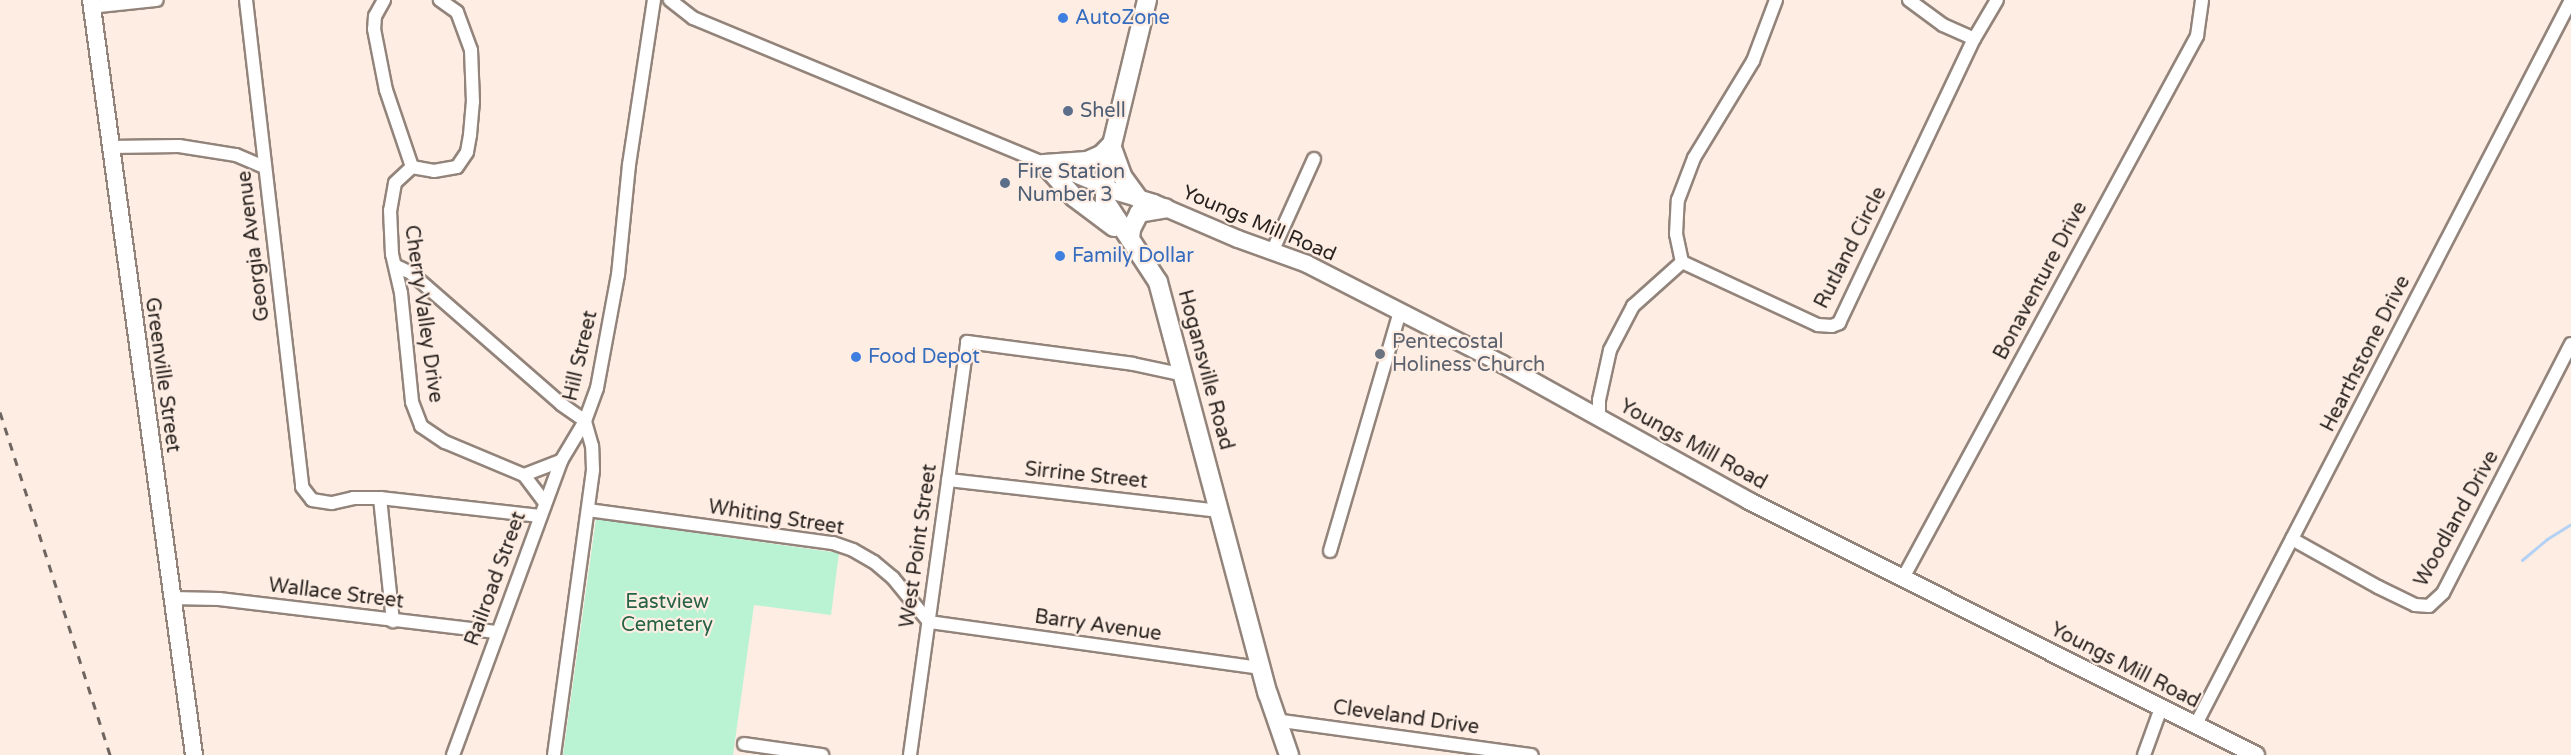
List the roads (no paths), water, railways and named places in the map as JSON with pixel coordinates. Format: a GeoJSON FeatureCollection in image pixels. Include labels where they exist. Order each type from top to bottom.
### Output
{"type":"FeatureCollection","features":[{"type":"Feature","properties":{"kind":"main road"},"geometry":{"type":"LineString","coordinates":[[1104,188],[1111,145],[1147,0]]}},
{"type":"Feature","properties":{"kind":"main road"},"geometry":{"type":"LineString","coordinates":[[1044,164],[1087,161],[1101,155],[1111,145]]}},
{"type":"Feature","properties":{"kind":"main road"},"geometry":{"type":"LineString","coordinates":[[1111,145],[1122,176],[1138,198]]}},
{"type":"Feature","properties":{"kind":"main road"},"geometry":{"type":"LineString","coordinates":[[1044,164],[1074,197],[1130,239]]}},
{"type":"Feature","properties":{"kind":"main road","name":"Hogansville Road"},"geometry":{"type":"LineString","coordinates":[[1104,188],[1105,201],[1158,282],[1275,720],[1289,755]]}},
{"type":"Feature","properties":{"kind":"main road"},"geometry":{"type":"LineString","coordinates":[[1130,239],[1131,229],[1139,213],[1166,208]]}},
{"type":"Feature","properties":{"kind":"street"},"geometry":{"type":"LineString","coordinates":[[91,3],[157,0]]}},
{"type":"Feature","properties":{"kind":"street","name":"Georgia Avenue"},"geometry":{"type":"LineString","coordinates":[[246,0],[302,487],[312,500],[332,503],[353,498],[380,498]]}},
{"type":"Feature","properties":{"kind":"street"},"geometry":{"type":"LineString","coordinates":[[384,0],[375,16],[374,29],[386,90],[412,167],[434,171],[457,167],[467,152],[470,135],[471,50],[457,12],[440,0]]}},
{"type":"Feature","properties":{"kind":"street","name":"Hill Street"},"geometry":{"type":"LineString","coordinates":[[554,755],[593,470],[592,446],[585,421],[597,388],[615,297],[629,165],[654,0]]}},
{"type":"Feature","properties":{"kind":"street"},"geometry":{"type":"LineString","coordinates":[[669,0],[693,18],[1104,188]]}},
{"type":"Feature","properties":{"kind":"street"},"geometry":{"type":"LineString","coordinates":[[1599,416],[1605,366],[1610,350],[1633,306],[1682,262],[1676,234],[1678,200],[1694,158],[1753,61],[1776,0]]}},
{"type":"Feature","properties":{"kind":"street"},"geometry":{"type":"LineString","coordinates":[[1909,0],[1943,25],[1974,39]]}},
{"type":"Feature","properties":{"kind":"street","name":"Rutland Circle"},"geometry":{"type":"LineString","coordinates":[[1682,262],[1818,325],[1833,326],[1839,323],[1974,39],[1997,0]]}},
{"type":"Feature","properties":{"kind":"street","name":"Bonaventure Drive"},"geometry":{"type":"LineString","coordinates":[[1903,578],[2197,36],[2202,0]]}},
{"type":"Feature","properties":{"kind":"street","name":"Hearthstone Drive"},"geometry":{"type":"LineString","coordinates":[[2195,726],[2571,0]]}},
{"type":"Feature","properties":{"kind":"street","name":"Greenville Street"},"geometry":{"type":"LineString","coordinates":[[91,3],[194,755]]}},
{"type":"Feature","properties":{"kind":"street"},"geometry":{"type":"LineString","coordinates":[[110,147],[178,146],[236,155],[264,166]]}},
{"type":"Feature","properties":{"kind":"street"},"geometry":{"type":"LineString","coordinates":[[1272,252],[1314,159]]}},
{"type":"Feature","properties":{"kind":"street","name":"Cherry Valley Drive"},"geometry":{"type":"LineString","coordinates":[[412,167],[395,183],[390,210],[392,254],[396,266],[412,402],[421,426],[445,442],[524,475]]}},
{"type":"Feature","properties":{"kind":"street","name":"Youngs Mill Road"},"geometry":{"type":"LineString","coordinates":[[1104,188],[1166,208],[1307,264],[1599,416],[1749,501],[2256,755]]}},
{"type":"Feature","properties":{"kind":"street"},"geometry":{"type":"LineString","coordinates":[[396,266],[411,273],[561,404],[585,421]]}},
{"type":"Feature","properties":{"kind":"street"},"geometry":{"type":"LineString","coordinates":[[1330,551],[1400,312]]}},
{"type":"Feature","properties":{"kind":"street","name":"West Point Street"},"geometry":{"type":"LineString","coordinates":[[910,755],[966,342],[1133,364],[1184,375]]}},
{"type":"Feature","properties":{"kind":"street","name":"Woodland Drive"},"geometry":{"type":"LineString","coordinates":[[2292,539],[2415,605],[2430,606],[2443,593],[2571,344]]}},
{"type":"Feature","properties":{"kind":"street","name":"Railroad Street"},"geometry":{"type":"LineString","coordinates":[[453,755],[496,632],[561,462],[585,421]]}},
{"type":"Feature","properties":{"kind":"street"},"geometry":{"type":"LineString","coordinates":[[545,503],[524,475],[561,462]]}},
{"type":"Feature","properties":{"kind":"street","name":"Sirrine Street"},"geometry":{"type":"LineString","coordinates":[[948,480],[1220,511]]}},
{"type":"Feature","properties":{"kind":"street"},"geometry":{"type":"LineString","coordinates":[[393,621],[380,498],[540,516]]}},
{"type":"Feature","properties":{"kind":"street","name":"Whiting Street"},"geometry":{"type":"LineString","coordinates":[[588,510],[833,543],[853,550],[874,562],[893,578],[928,622]]}},
{"type":"Feature","properties":{"kind":"street","name":"Wallace Street"},"geometry":{"type":"LineString","coordinates":[[171,598],[219,599],[496,632]]}},
{"type":"Feature","properties":{"kind":"street","name":"Barry Avenue"},"geometry":{"type":"LineString","coordinates":[[928,622],[1261,668]]}},
{"type":"Feature","properties":{"kind":"street"},"geometry":{"type":"LineString","coordinates":[[2144,755],[2161,708]]}},
{"type":"Feature","properties":{"kind":"street","name":"Cleveland Drive"},"geometry":{"type":"LineString","coordinates":[[1275,720],[1532,755]]}},
{"type":"Feature","properties":{"kind":"street"},"geometry":{"type":"LineString","coordinates":[[744,744],[822,755]]}},
{"type":"Feature","properties":{"kind":"waterway"},"geometry":{"type":"LineString","coordinates":[[2522,560],[2547,539],[2571,524]]}},
{"type":"Feature","properties":{"kind":"railway"},"geometry":{"type":"LineString","coordinates":[[0,412],[110,755]]}},
{"type":"Feature","properties":{"kind":"place","name":"AutoZone"},"geometry":{"type":"Point","coordinates":[1063,18]}},
{"type":"Feature","properties":{"kind":"place","name":"Shell"},"geometry":{"type":"Point","coordinates":[1068,111]}},
{"type":"Feature","properties":{"kind":"place","name":"Fire Station Number 3"},"geometry":{"type":"Point","coordinates":[1005,183]}},
{"type":"Feature","properties":{"kind":"place","name":"Family Dollar"},"geometry":{"type":"Point","coordinates":[1060,256]}},
{"type":"Feature","properties":{"kind":"place","name":"Pentecostal Holiness Church"},"geometry":{"type":"Point","coordinates":[1380,354]}},
{"type":"Feature","properties":{"kind":"place","name":"Food Depot"},"geometry":{"type":"Point","coordinates":[856,357]}},
{"type":"Feature","properties":{"kind":"park label","name":"Eastview Cemetery"},"geometry":{"type":"Point","coordinates":[667,614]}}]}
